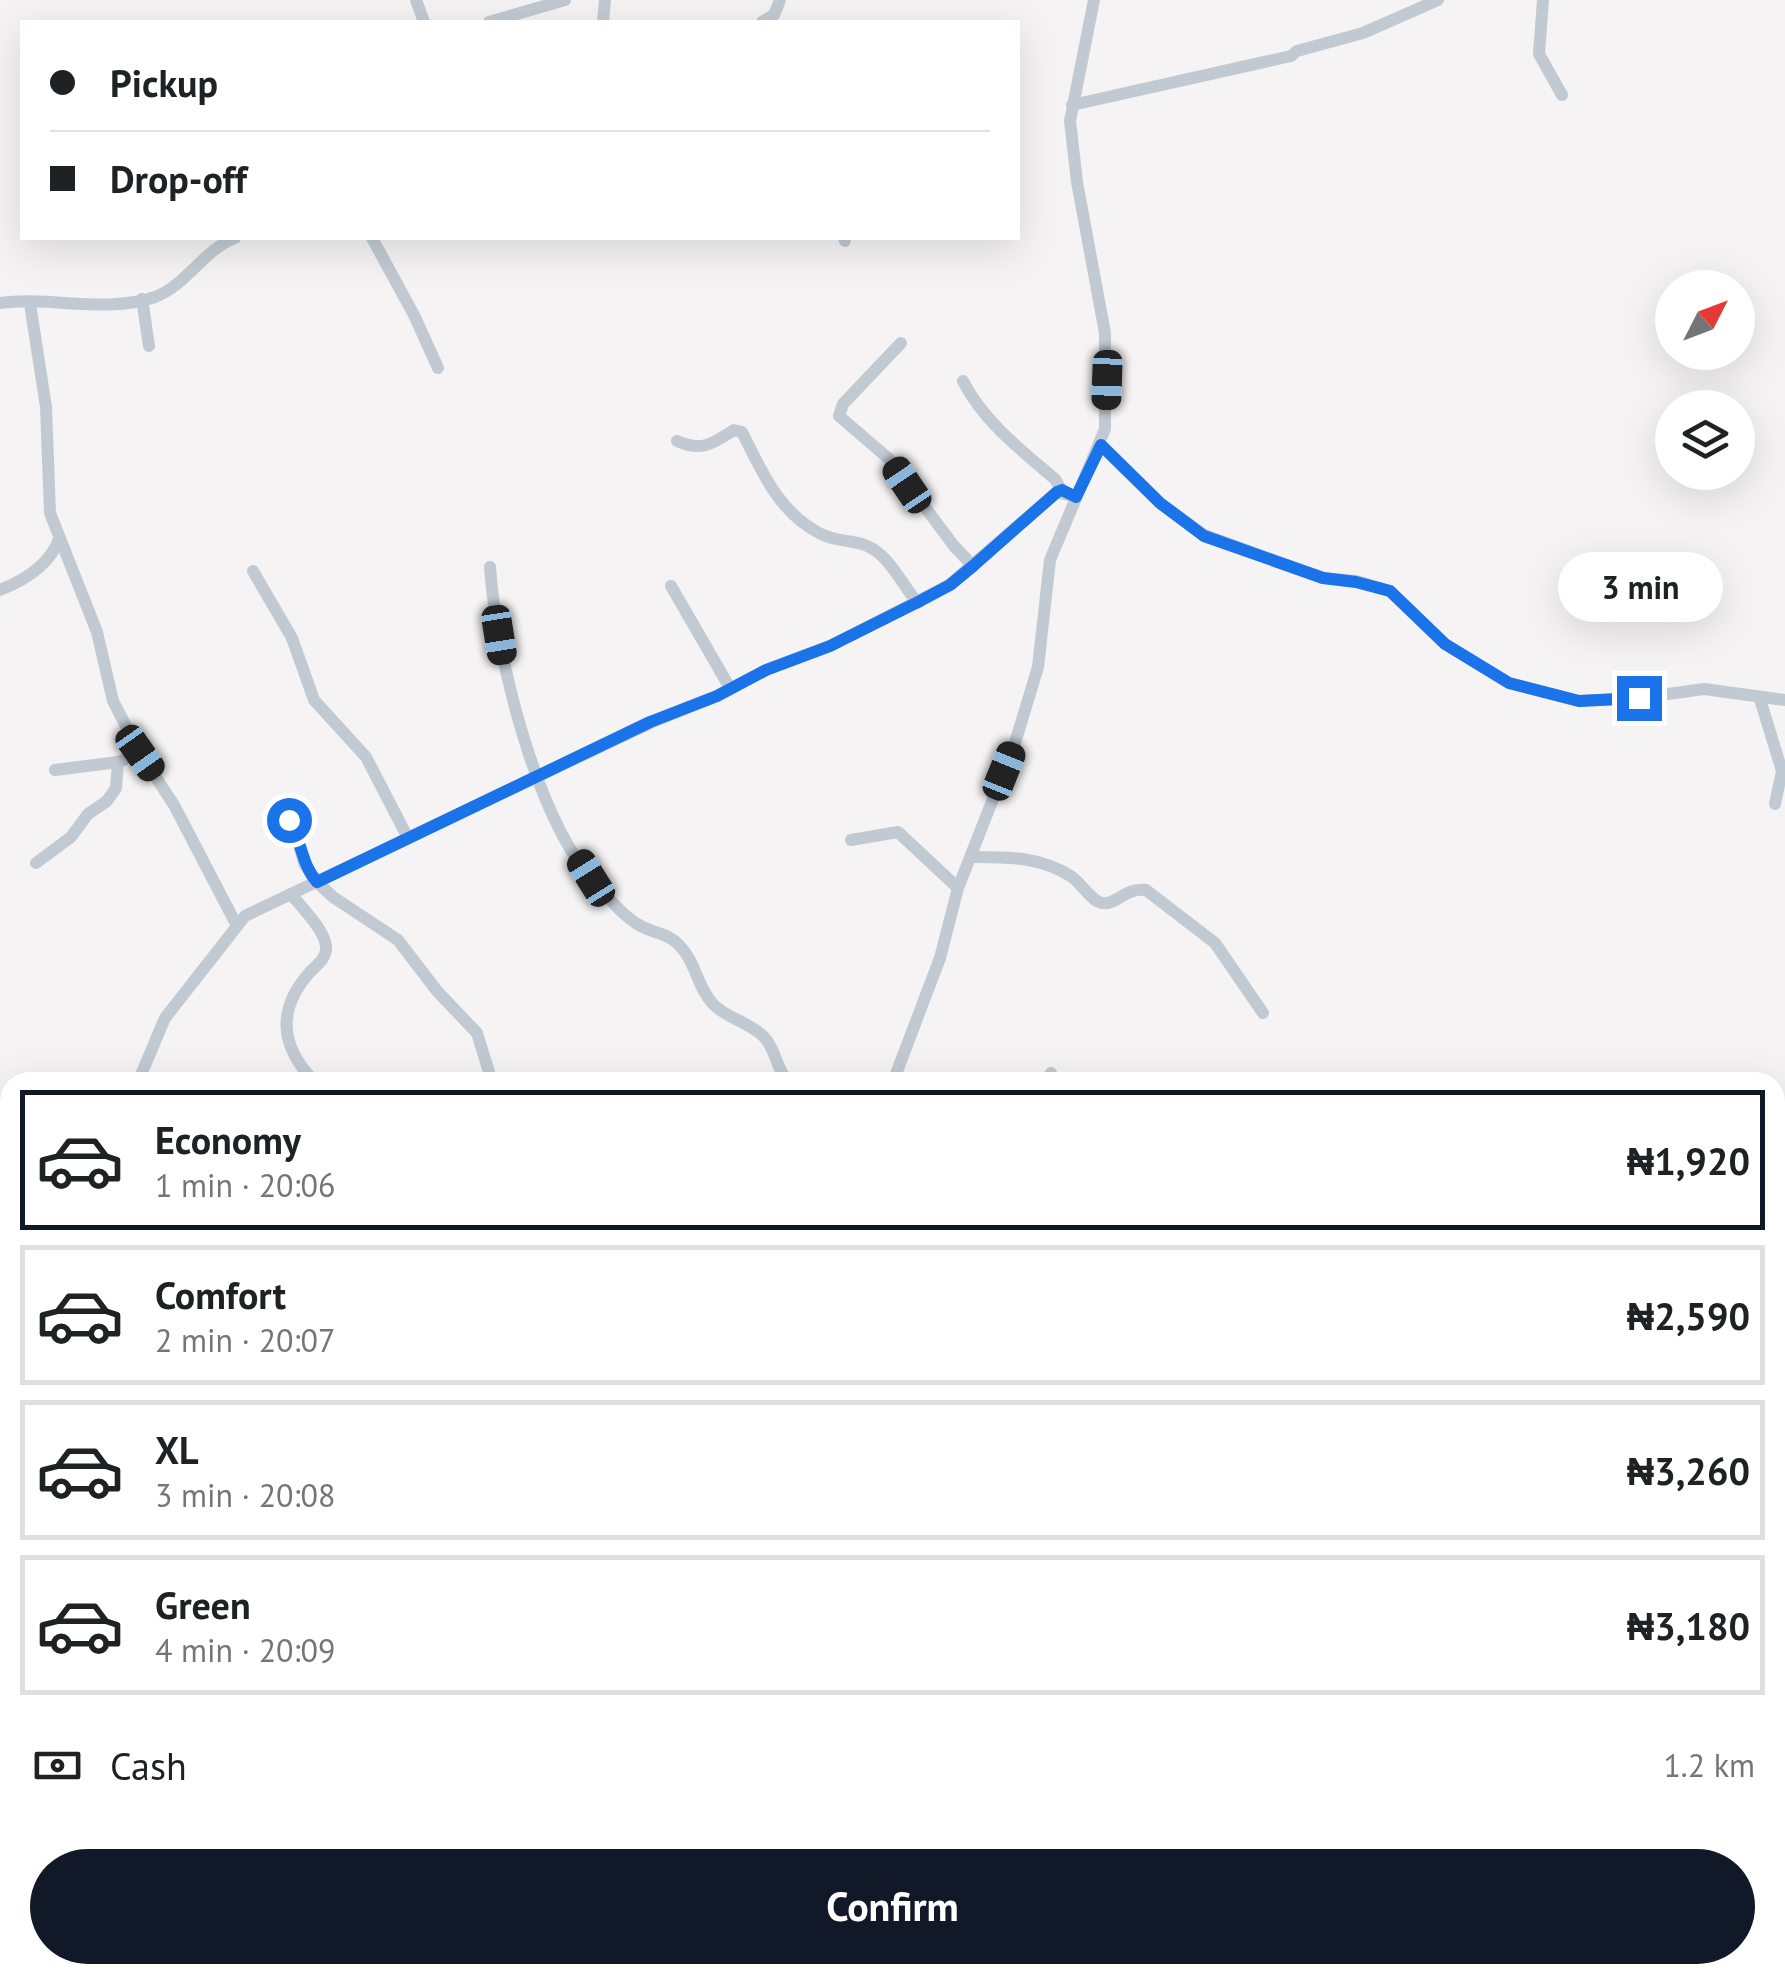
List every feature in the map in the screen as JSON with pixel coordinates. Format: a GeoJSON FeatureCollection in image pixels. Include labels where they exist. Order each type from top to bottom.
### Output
{"type":"FeatureCollection","features":[{"type":"Feature","properties":{"kind":"street"},"geometry":{"type":"LineString","coordinates":[[496,20],[564,0]]}},
{"type":"Feature","properties":{"kind":"street"},"geometry":{"type":"LineString","coordinates":[[765,20],[774,15],[780,0]]}},
{"type":"Feature","properties":{"kind":"street"},"geometry":{"type":"LineString","coordinates":[[897,1072],[940,958],[958,888],[1016,743],[1038,667],[1050,560],[1101,445],[1106,396],[1104,333],[1070,122],[1094,0]]}},
{"type":"Feature","properties":{"kind":"street"},"geometry":{"type":"LineString","coordinates":[[1072,105],[1291,56],[1391,22],[1438,0]]}},
{"type":"Feature","properties":{"kind":"street"},"geometry":{"type":"LineString","coordinates":[[1543,0],[1539,54],[1562,95]]}},
{"type":"Feature","properties":{"kind":"street"},"geometry":{"type":"LineString","coordinates":[[0,304],[142,299],[167,290],[220,243],[229,240]]}},
{"type":"Feature","properties":{"kind":"street"},"geometry":{"type":"LineString","coordinates":[[373,240],[438,368]]}},
{"type":"Feature","properties":{"kind":"street"},"geometry":{"type":"LineString","coordinates":[[142,299],[149,346]]}},
{"type":"Feature","properties":{"kind":"street"},"geometry":{"type":"LineString","coordinates":[[30,304],[46,407],[50,513],[97,632],[113,701],[140,753],[174,805],[236,924]]}},
{"type":"Feature","properties":{"kind":"street"},"geometry":{"type":"LineString","coordinates":[[900,343],[844,404],[839,416],[889,459],[973,566]]}},
{"type":"Feature","properties":{"kind":"street"},"geometry":{"type":"LineString","coordinates":[[963,381],[988,419],[1055,479],[1062,490],[1076,497]]}},
{"type":"Feature","properties":{"kind":"street"},"geometry":{"type":"LineString","coordinates":[[677,441],[703,448],[734,430],[742,432],[754,462],[782,503],[822,535],[868,546],[879,553],[918,602]]}},
{"type":"Feature","properties":{"kind":"street"},"geometry":{"type":"LineString","coordinates":[[1101,445],[1160,503],[1204,536],[1323,578],[1390,591],[1445,644],[1509,683],[1579,701],[1704,689],[1785,700]]}},
{"type":"Feature","properties":{"kind":"street"},"geometry":{"type":"LineString","coordinates":[[142,1072],[165,1018],[245,916],[918,602],[950,585],[1062,490]]}},
{"type":"Feature","properties":{"kind":"street"},"geometry":{"type":"LineString","coordinates":[[0,590],[44,565],[60,540]]}},
{"type":"Feature","properties":{"kind":"street"},"geometry":{"type":"LineString","coordinates":[[490,567],[508,682],[538,776],[560,826],[591,878],[639,926],[678,942],[712,1003],[763,1035],[779,1072]]}},
{"type":"Feature","properties":{"kind":"street"},"geometry":{"type":"LineString","coordinates":[[253,571],[292,638],[314,700],[366,758],[408,838]]}},
{"type":"Feature","properties":{"kind":"street"},"geometry":{"type":"LineString","coordinates":[[671,586],[730,688]]}},
{"type":"Feature","properties":{"kind":"street"},"geometry":{"type":"LineString","coordinates":[[1760,699],[1782,770],[1775,804]]}},
{"type":"Feature","properties":{"kind":"street"},"geometry":{"type":"LineString","coordinates":[[54,770],[118,762],[140,753]]}},
{"type":"Feature","properties":{"kind":"street"},"geometry":{"type":"LineString","coordinates":[[36,863],[71,837],[88,814],[107,801],[116,788],[118,762]]}},
{"type":"Feature","properties":{"kind":"street"},"geometry":{"type":"LineString","coordinates":[[279,811],[295,829],[304,863],[317,882],[334,898],[398,940],[437,991],[477,1033],[489,1072]]}},
{"type":"Feature","properties":{"kind":"street"},"geometry":{"type":"LineString","coordinates":[[850,840],[898,832],[958,888]]}},
{"type":"Feature","properties":{"kind":"street"},"geometry":{"type":"LineString","coordinates":[[971,856],[1016,857],[1052,867],[1071,876],[1101,903],[1108,904],[1129,890],[1146,890],[1207,935],[1263,1013]]}},
{"type":"Feature","properties":{"kind":"street"},"geometry":{"type":"LineString","coordinates":[[291,894],[325,941],[326,950],[296,990],[285,1018],[295,1059],[306,1072]]}},
{"type":"Feature","properties":{"kind":"route"},"geometry":{"type":"LineString","coordinates":[[289,820],[300,840],[304,863],[317,882],[650,722],[830,646],[950,585],[1057,492],[1062,490],[1076,497],[1101,445],[1160,503],[1204,536],[1323,578],[1390,591],[1445,644],[1509,683],[1579,701],[1639,698]]}}]}
